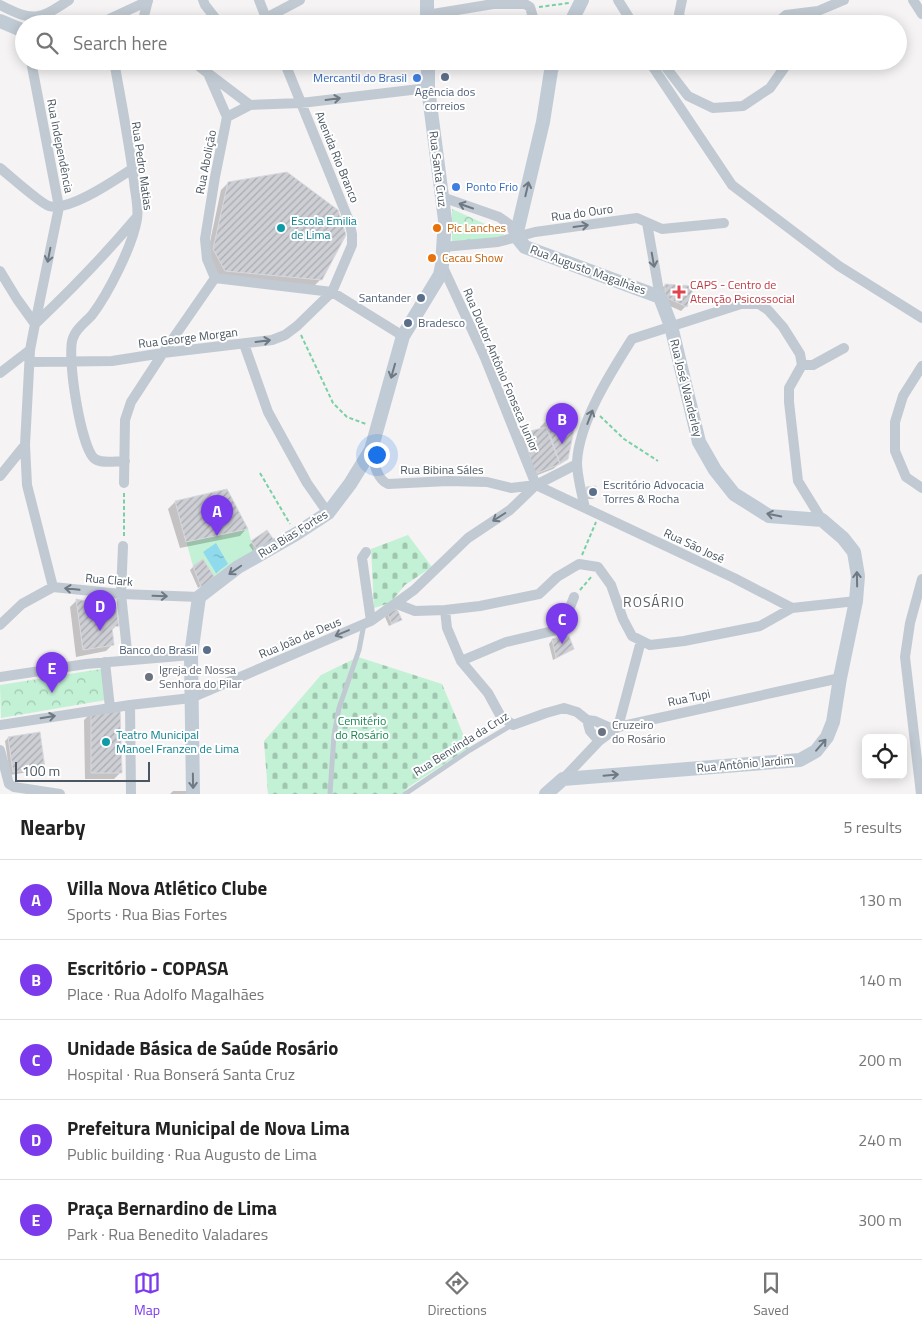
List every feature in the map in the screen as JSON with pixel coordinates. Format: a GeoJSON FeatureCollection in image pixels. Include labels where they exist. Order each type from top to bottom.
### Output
{"type":"FeatureCollection","features":[{"type":"Feature","properties":{"kind":"street"},"geometry":{"type":"LineString","coordinates":[[44,15],[69,0]]}},
{"type":"Feature","properties":{"kind":"street"},"geometry":{"type":"LineString","coordinates":[[203,0],[213,15]]}},
{"type":"Feature","properties":{"kind":"street"},"geometry":{"type":"LineString","coordinates":[[259,0],[265,15]]}},
{"type":"Feature","properties":{"kind":"street"},"geometry":{"type":"LineString","coordinates":[[276,15],[300,0]]}},
{"type":"Feature","properties":{"kind":"street"},"geometry":{"type":"LineString","coordinates":[[427,0],[427,15]]}},
{"type":"Feature","properties":{"kind":"street"},"geometry":{"type":"LineString","coordinates":[[618,0],[622,15]]}},
{"type":"Feature","properties":{"kind":"street"},"geometry":{"type":"LineString","coordinates":[[618,0],[627,15]]}},
{"type":"Feature","properties":{"kind":"street"},"geometry":{"type":"LineString","coordinates":[[679,15],[682,0]]}},
{"type":"Feature","properties":{"kind":"street"},"geometry":{"type":"LineString","coordinates":[[786,15],[818,11],[844,0]]}},
{"type":"Feature","properties":{"kind":"street"},"geometry":{"type":"LineString","coordinates":[[913,0],[922,14]]}},
{"type":"Feature","properties":{"kind":"street"},"geometry":{"type":"LineString","coordinates":[[121,15],[148,1]]}},
{"type":"Feature","properties":{"kind":"street"},"geometry":{"type":"LineString","coordinates":[[144,15],[148,1]]}},
{"type":"Feature","properties":{"kind":"street"},"geometry":{"type":"LineString","coordinates":[[575,15],[582,1]]}},
{"type":"Feature","properties":{"kind":"street"},"geometry":{"type":"LineString","coordinates":[[445,15],[494,4],[524,4],[530,8],[532,15]]}},
{"type":"Feature","properties":{"kind":"street"},"geometry":{"type":"LineString","coordinates":[[0,5],[26,15]]}},
{"type":"Feature","properties":{"kind":"street"},"geometry":{"type":"LineString","coordinates":[[816,15],[818,11]]}},
{"type":"Feature","properties":{"kind":"street"},"geometry":{"type":"LineString","coordinates":[[0,21],[15,28]]}},
{"type":"Feature","properties":{"kind":"street"},"geometry":{"type":"LineString","coordinates":[[0,28],[15,30]]}},
{"type":"Feature","properties":{"kind":"street","name":"Rua Independência"},"geometry":{"type":"LineString","coordinates":[[33,70],[59,207],[30,350],[25,445],[27,485],[53,587]]}},
{"type":"Feature","properties":{"kind":"street","name":"Rua Pedro Matias"},"geometry":{"type":"LineString","coordinates":[[35,324],[111,249],[137,217],[132,168],[116,70]]}},
{"type":"Feature","properties":{"kind":"street","name":"Avenida Rio Branco"},"geometry":{"type":"LineString","coordinates":[[288,70],[350,222],[352,245],[332,292]]}},
{"type":"Feature","properties":{"kind":"street","name":"Rua Santa Cruz"},"geometry":{"type":"LineString","coordinates":[[428,70],[428,88],[445,220],[443,246]]}},
{"type":"Feature","properties":{"kind":"street"},"geometry":{"type":"LineString","coordinates":[[516,236],[543,122],[550,70]]}},
{"type":"Feature","properties":{"kind":"street"},"geometry":{"type":"LineString","coordinates":[[655,70],[732,185],[839,266],[922,318]]}},
{"type":"Feature","properties":{"kind":"street"},"geometry":{"type":"LineString","coordinates":[[668,70],[688,96],[712,108],[743,106],[770,88],[783,70]]}},
{"type":"Feature","properties":{"kind":"street"},"geometry":{"type":"LineString","coordinates":[[207,71],[250,105]]}},
{"type":"Feature","properties":{"kind":"street","name":"Rua Abolição"},"geometry":{"type":"LineString","coordinates":[[207,71],[227,118],[215,177],[206,239],[207,259],[215,278]]}},
{"type":"Feature","properties":{"kind":"street"},"geometry":{"type":"LineString","coordinates":[[227,118],[250,105],[301,103],[428,88]]}},
{"type":"Feature","properties":{"kind":"street"},"geometry":{"type":"LineString","coordinates":[[0,168],[47,206],[59,207],[94,193],[132,168]]}},
{"type":"Feature","properties":{"kind":"street","name":"Rua Augusto Magalhães"},"geometry":{"type":"LineString","coordinates":[[442,198],[499,218],[509,224],[525,247],[660,297],[670,326]]}},
{"type":"Feature","properties":{"kind":"street"},"geometry":{"type":"LineString","coordinates":[[125,461],[104,462],[94,458],[88,451],[70,362],[70,347],[73,337],[92,315],[104,297],[133,239],[137,217]]}},
{"type":"Feature","properties":{"kind":"street","name":"Rua do Ouro"},"geometry":{"type":"LineString","coordinates":[[443,246],[498,242],[516,236],[637,218],[662,229],[724,224]]}},
{"type":"Feature","properties":{"kind":"street"},"geometry":{"type":"LineString","coordinates":[[646,223],[660,297]]}},
{"type":"Feature","properties":{"kind":"street","name":"Rua Bias Fortes"},"geometry":{"type":"LineString","coordinates":[[199,597],[238,567],[328,514],[350,484],[371,450],[403,336],[440,275],[443,246]]}},
{"type":"Feature","properties":{"kind":"street","name":"Rua Doutor Antônio Fonseca Junior"},"geometry":{"type":"LineString","coordinates":[[442,265],[485,358],[536,485]]}},
{"type":"Feature","properties":{"kind":"street"},"geometry":{"type":"LineString","coordinates":[[0,271],[35,324]]}},
{"type":"Feature","properties":{"kind":"street"},"geometry":{"type":"LineString","coordinates":[[124,483],[125,420],[131,402],[215,278],[332,292],[403,336]]}},
{"type":"Feature","properties":{"kind":"street","name":"Rua George Morgan"},"geometry":{"type":"LineString","coordinates":[[30,362],[112,361],[272,340],[285,335],[332,292]]}},
{"type":"Feature","properties":{"kind":"street"},"geometry":{"type":"LineString","coordinates":[[585,508],[577,464],[579,444],[592,410],[613,369],[632,339],[741,304],[759,304],[768,310],[783,327],[800,354],[802,365],[790,388],[789,402],[798,481],[822,520]]}},
{"type":"Feature","properties":{"kind":"street","name":"Rua José Wanderley"},"geometry":{"type":"LineString","coordinates":[[670,326],[699,442],[715,470],[734,494],[769,516],[822,520]]}},
{"type":"Feature","properties":{"kind":"street"},"geometry":{"type":"LineString","coordinates":[[244,344],[268,412],[307,483],[328,514]]}},
{"type":"Feature","properties":{"kind":"street"},"geometry":{"type":"LineString","coordinates":[[802,365],[813,365],[844,348]]}},
{"type":"Feature","properties":{"kind":"street"},"geometry":{"type":"LineString","coordinates":[[0,373],[30,350]]}},
{"type":"Feature","properties":{"kind":"street"},"geometry":{"type":"LineString","coordinates":[[922,366],[903,396],[895,422],[895,451],[906,477],[922,488]]}},
{"type":"Feature","properties":{"kind":"street"},"geometry":{"type":"LineString","coordinates":[[0,476],[25,445]]}},
{"type":"Feature","properties":{"kind":"street","name":"Rua Bibina Sáles"},"geometry":{"type":"LineString","coordinates":[[371,450],[379,477],[382,482],[388,484],[448,481],[487,482],[511,488],[536,485]]}},
{"type":"Feature","properties":{"kind":"street"},"geometry":{"type":"LineString","coordinates":[[536,485],[577,464]]}},
{"type":"Feature","properties":{"kind":"street","name":"Rua São José"},"geometry":{"type":"LineString","coordinates":[[536,485],[734,578],[792,608]]}},
{"type":"Feature","properties":{"kind":"street","name":"Rua João de Deus"},"geometry":{"type":"LineString","coordinates":[[0,724],[188,698],[368,622],[397,604],[468,538],[510,510],[536,485]]}},
{"type":"Feature","properties":{"kind":"street","name":"Rua Antônio Jardim"},"geometry":{"type":"LineString","coordinates":[[562,779],[800,760],[816,752],[828,737],[833,722],[834,680],[858,576],[854,552],[844,538],[822,520]]}},
{"type":"Feature","properties":{"kind":"street"},"geometry":{"type":"LineString","coordinates":[[123,546],[121,594],[128,660]]}},
{"type":"Feature","properties":{"kind":"street"},"geometry":{"type":"LineString","coordinates":[[366,552],[362,558],[368,622]]}},
{"type":"Feature","properties":{"kind":"street"},"geometry":{"type":"LineString","coordinates":[[397,604],[415,611],[445,610],[480,606],[539,594],[557,577],[580,564],[598,567],[611,585],[623,619],[632,636],[650,645],[684,641],[760,626],[792,608],[851,601]]}},
{"type":"Feature","properties":{"kind":"street"},"geometry":{"type":"LineString","coordinates":[[921,794],[905,657],[910,622],[922,579]]}},
{"type":"Feature","properties":{"kind":"street"},"geometry":{"type":"LineString","coordinates":[[0,625],[22,604],[53,587]]}},
{"type":"Feature","properties":{"kind":"street","name":"Rua Clark"},"geometry":{"type":"LineString","coordinates":[[53,587],[121,594],[199,597]]}},
{"type":"Feature","properties":{"kind":"street"},"geometry":{"type":"LineString","coordinates":[[193,794],[188,698],[188,656],[199,597]]}},
{"type":"Feature","properties":{"kind":"street"},"geometry":{"type":"LineString","coordinates":[[461,661],[506,642],[557,630],[564,623],[574,597]]}},
{"type":"Feature","properties":{"kind":"street"},"geometry":{"type":"LineString","coordinates":[[445,610],[447,628],[461,661],[488,693],[500,715],[512,724]]}},
{"type":"Feature","properties":{"kind":"street"},"geometry":{"type":"LineString","coordinates":[[616,728],[641,641]]}},
{"type":"Feature","properties":{"kind":"street"},"geometry":{"type":"LineString","coordinates":[[0,677],[105,662],[188,656]]}},
{"type":"Feature","properties":{"kind":"street"},"geometry":{"type":"LineString","coordinates":[[105,662],[110,708]]}},
{"type":"Feature","properties":{"kind":"street","name":"Rua Tupi"},"geometry":{"type":"LineString","coordinates":[[562,779],[599,741],[616,728],[834,680]]}},
{"type":"Feature","properties":{"kind":"street"},"geometry":{"type":"LineString","coordinates":[[130,705],[131,794]]}},
{"type":"Feature","properties":{"kind":"street","name":"Rua Benvinda da Cruz"},"geometry":{"type":"LineString","coordinates":[[512,724],[564,708],[577,712],[587,720],[616,728]]}},
{"type":"Feature","properties":{"kind":"street"},"geometry":{"type":"LineString","coordinates":[[587,720],[590,731],[599,741]]}},
{"type":"Feature","properties":{"kind":"street"},"geometry":{"type":"LineString","coordinates":[[1,755],[9,784],[14,787],[60,794]]}},
{"type":"Feature","properties":{"kind":"street"},"geometry":{"type":"LineString","coordinates":[[546,794],[562,779]]}},
{"type":"Feature","properties":{"kind":"lane"},"geometry":{"type":"LineString","coordinates":[[330,794],[334,735],[339,708],[368,622]]}},
{"type":"Feature","properties":{"kind":"lane","name":"Rua Benvinda da Cruz"},"geometry":{"type":"LineString","coordinates":[[405,794],[512,724]]}},
{"type":"Feature","properties":{"kind":"path"},"geometry":{"type":"LineString","coordinates":[[530,8],[582,1]]}},
{"type":"Feature","properties":{"kind":"path"},"geometry":{"type":"LineString","coordinates":[[296,326],[333,403],[347,417],[377,428]]}},
{"type":"Feature","properties":{"kind":"path"},"geometry":{"type":"LineString","coordinates":[[592,410],[612,425],[624,439],[658,461]]}},
{"type":"Feature","properties":{"kind":"path"},"geometry":{"type":"LineString","coordinates":[[260,473],[296,534]]}},
{"type":"Feature","properties":{"kind":"path"},"geometry":{"type":"LineString","coordinates":[[123,546],[124,483]]}},
{"type":"Feature","properties":{"kind":"path"},"geometry":{"type":"LineString","coordinates":[[580,564],[588,538],[599,515]]}},
{"type":"Feature","properties":{"kind":"path"},"geometry":{"type":"LineString","coordinates":[[574,597],[598,567]]}},
{"type":"Feature","properties":{"kind":"green space"},"geometry":{"type":"Polygon","coordinates":[[[452,209],[505,233],[502,237],[452,243],[452,209]]]}},
{"type":"Feature","properties":{"kind":"green space"},"geometry":{"type":"Polygon","coordinates":[[[227,489],[248,529],[254,552],[201,587],[193,566],[175,501],[227,489]]]}},
{"type":"Feature","properties":{"kind":"green space"},"geometry":{"type":"Polygon","coordinates":[[[408,535],[432,567],[405,585],[390,603],[374,608],[371,549],[408,535]]]}},
{"type":"Feature","properties":{"kind":"green space","name":"Cemitério do Rosário"},"geometry":{"type":"Polygon","coordinates":[[[358,657],[442,684],[469,748],[407,788],[403,794],[268,794],[264,741],[321,675],[358,657]]]}},
{"type":"Feature","properties":{"kind":"green space"},"geometry":{"type":"Polygon","coordinates":[[[101,669],[106,700],[1,718],[0,685],[101,669]]]}},
{"type":"Feature","properties":{"kind":"water"},"geometry":{"type":"Polygon","coordinates":[[[216,543],[228,564],[216,573],[203,552],[216,543]]]}},
{"type":"Feature","properties":{"kind":"building","name":"Escola Emilia de Lima"},"geometry":{"type":"Polygon","coordinates":[[[287,172],[338,210],[346,235],[322,280],[225,271],[213,249],[228,182],[287,172]]]}},
{"type":"Feature","properties":{"kind":"building","name":"CAPS - Centro de Atenção Psicossocial"},"geometry":{"type":"Polygon","coordinates":[[[665,284],[694,286],[687,307],[665,297],[665,284]]]}},
{"type":"Feature","properties":{"kind":"building"},"geometry":{"type":"Polygon","coordinates":[[[559,417],[574,430],[568,459],[560,464],[545,420],[559,417]]]}},
{"type":"Feature","properties":{"kind":"building"},"geometry":{"type":"Polygon","coordinates":[[[546,427],[560,464],[535,474],[523,433],[546,427]]]}},
{"type":"Feature","properties":{"kind":"building"},"geometry":{"type":"Polygon","coordinates":[[[596,486],[597,496],[587,497],[586,487],[596,486]]]}},
{"type":"Feature","properties":{"kind":"building"},"geometry":{"type":"Polygon","coordinates":[[[227,489],[248,529],[186,542],[175,501],[227,489]]]}},
{"type":"Feature","properties":{"kind":"building"},"geometry":{"type":"Polygon","coordinates":[[[267,530],[274,540],[259,552],[251,541],[267,530]]]}},
{"type":"Feature","properties":{"kind":"building"},"geometry":{"type":"Polygon","coordinates":[[[203,559],[215,578],[201,587],[193,566],[203,559]]]}},
{"type":"Feature","properties":{"kind":"building"},"geometry":{"type":"Polygon","coordinates":[[[76,599],[116,607],[119,626],[112,627],[114,645],[83,650],[76,599]]]}},
{"type":"Feature","properties":{"kind":"building"},"geometry":{"type":"Polygon","coordinates":[[[397,609],[402,620],[392,624],[387,613],[397,609]]]}},
{"type":"Feature","properties":{"kind":"building"},"geometry":{"type":"Polygon","coordinates":[[[569,636],[574,649],[556,658],[552,639],[569,636]]]}},
{"type":"Feature","properties":{"kind":"building","name":"Teatro Municipal Manoel Franzen de Lima"},"geometry":{"type":"Polygon","coordinates":[[[120,708],[122,773],[91,773],[91,712],[120,708]]]}},
{"type":"Feature","properties":{"kind":"building"},"geometry":{"type":"Polygon","coordinates":[[[40,732],[45,768],[13,772],[8,737],[40,732]]]}},
{"type":"Feature","properties":{"kind":"place","name":"Agência dos correios"},"geometry":{"type":"Point","coordinates":[445,77]}},
{"type":"Feature","properties":{"kind":"place","name":"Mercantil do Brasil"},"geometry":{"type":"Point","coordinates":[417,78]}},
{"type":"Feature","properties":{"kind":"place","name":"Ponto Frio"},"geometry":{"type":"Point","coordinates":[456,187]}},
{"type":"Feature","properties":{"kind":"place","name":"Escola Emilia de Lima"},"geometry":{"type":"Point","coordinates":[281,228]}},
{"type":"Feature","properties":{"kind":"place","name":"Pic Lanches"},"geometry":{"type":"Point","coordinates":[437,228]}},
{"type":"Feature","properties":{"kind":"place","name":"Cacau Show"},"geometry":{"type":"Point","coordinates":[432,258]}},
{"type":"Feature","properties":{"kind":"place","name":"CAPS - Centro de Atenção Psicossocial"},"geometry":{"type":"Point","coordinates":[679,292]}},
{"type":"Feature","properties":{"kind":"place","name":"Santander"},"geometry":{"type":"Point","coordinates":[421,298]}},
{"type":"Feature","properties":{"kind":"place","name":"Bradesco"},"geometry":{"type":"Point","coordinates":[408,323]}},
{"type":"Feature","properties":{"kind":"place","name":"Escritório - COPASA"},"geometry":{"type":"Point","coordinates":[562,444]}},
{"type":"Feature","properties":{"kind":"place","name":"Escritório Advocacia Torres & Rocha"},"geometry":{"type":"Point","coordinates":[593,492]}},
{"type":"Feature","properties":{"kind":"place","name":"Villa Nova Atlético Clube"},"geometry":{"type":"Point","coordinates":[217,536]}},
{"type":"Feature","properties":{"kind":"place","name":"Prefeitura Municipal de Nova Lima"},"geometry":{"type":"Point","coordinates":[100,631]}},
{"type":"Feature","properties":{"kind":"place","name":"Unidade Básica de Saúde Rosário"},"geometry":{"type":"Point","coordinates":[562,644]}},
{"type":"Feature","properties":{"kind":"place","name":"Banco do Brasil"},"geometry":{"type":"Point","coordinates":[207,650]}},
{"type":"Feature","properties":{"kind":"place","name":"Igreja de Nossa Senhora do Pilar"},"geometry":{"type":"Point","coordinates":[149,677]}},
{"type":"Feature","properties":{"kind":"place","name":"Praça Bernardino de Lima"},"geometry":{"type":"Point","coordinates":[52,693]}},
{"type":"Feature","properties":{"kind":"place","name":"Cruzeiro do Rosário"},"geometry":{"type":"Point","coordinates":[602,732]}},
{"type":"Feature","properties":{"kind":"place","name":"Teatro Municipal Manoel Franzen de Lima"},"geometry":{"type":"Point","coordinates":[106,742]}},
{"type":"Feature","properties":{"kind":"district","name":"ROSÁRIO"},"geometry":{"type":"Point","coordinates":[654,602]}}]}
